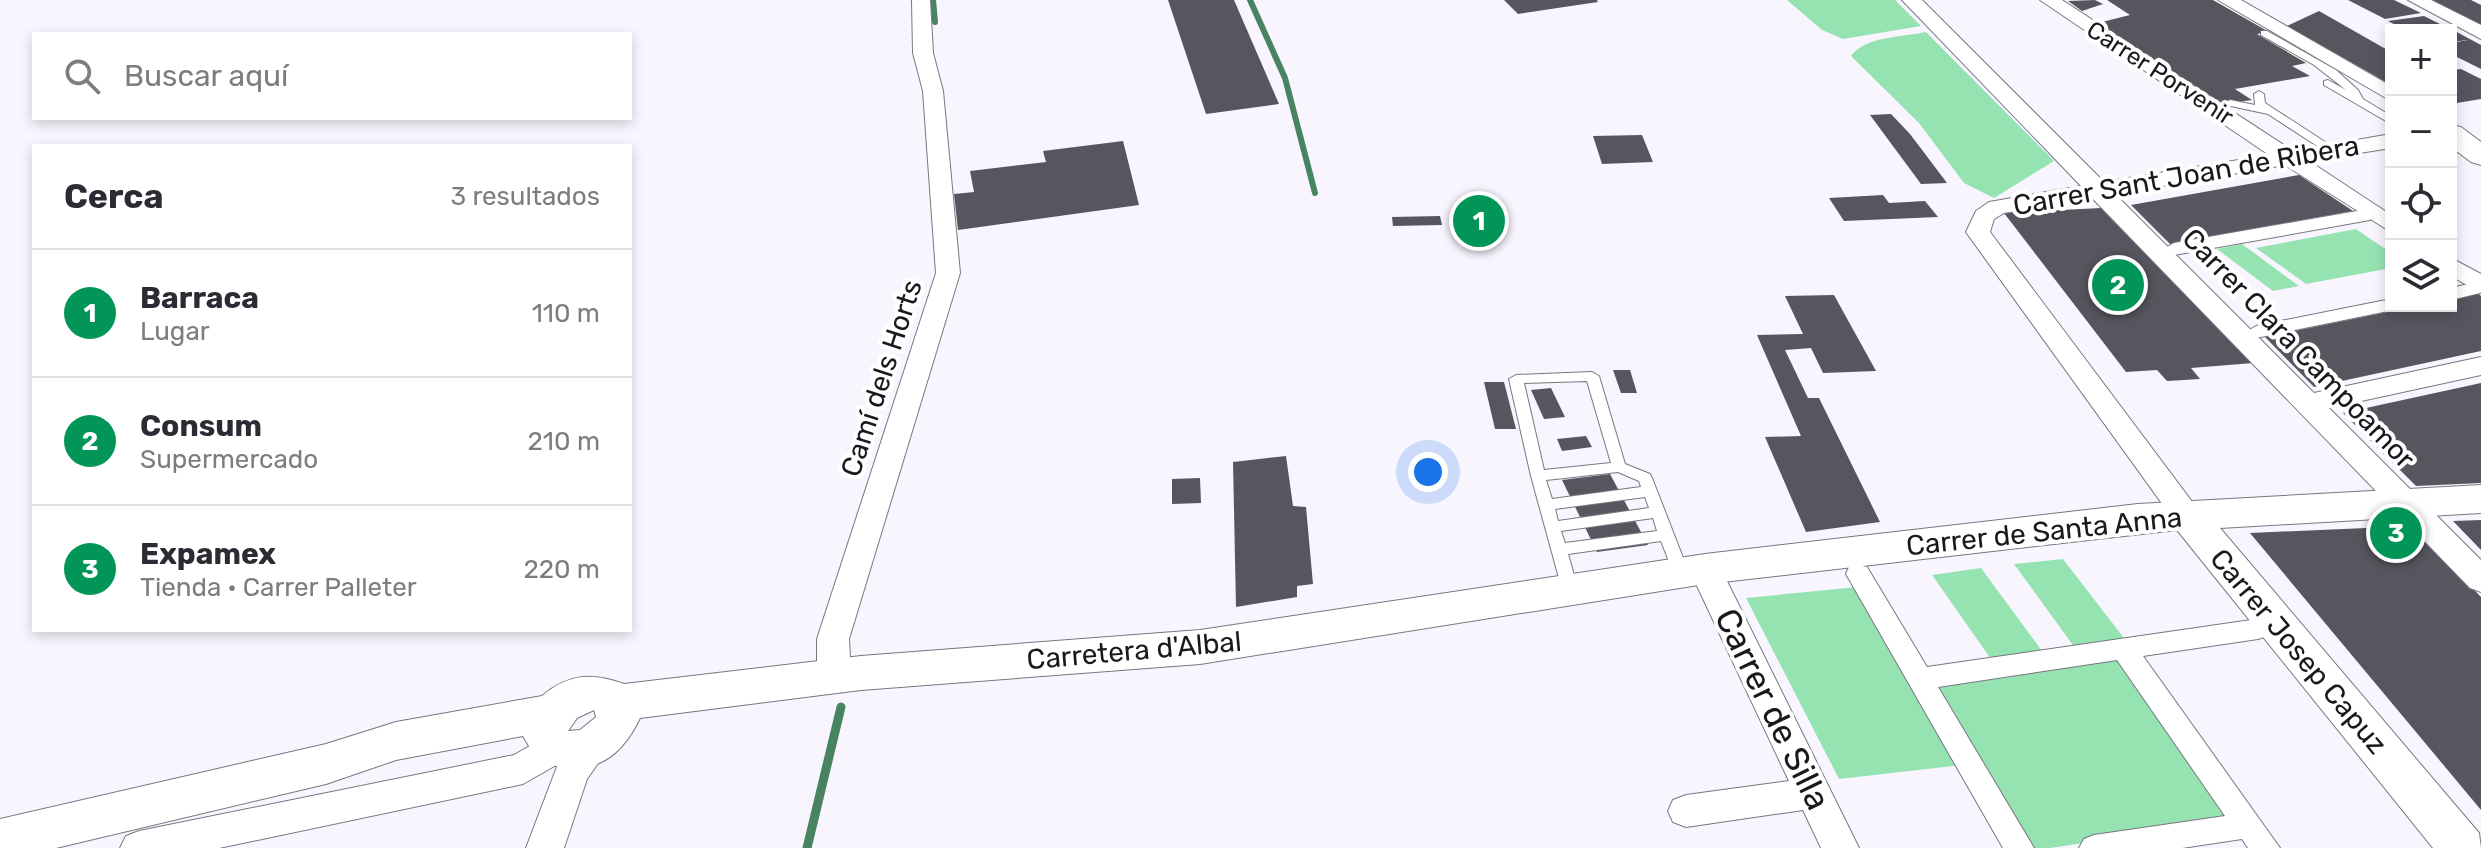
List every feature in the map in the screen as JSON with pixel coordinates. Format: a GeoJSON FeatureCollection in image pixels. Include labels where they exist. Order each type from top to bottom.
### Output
{"type":"FeatureCollection","features":[{"type":"Feature","properties":{"kind":"street","name":"Camí dels Horts"},"geometry":{"type":"LineString","coordinates":[[834,676],[833,639],[948,273],[933,91],[923,53],[921,0]]}},
{"type":"Feature","properties":{"kind":"street","name":"Carrer Clara Campoamor"},"geometry":{"type":"LineString","coordinates":[[1911,0],[2481,580]]}},
{"type":"Feature","properties":{"kind":"street","name":"Carrer Porvenir"},"geometry":{"type":"LineString","coordinates":[[2049,0],[2385,221]]}},
{"type":"Feature","properties":{"kind":"street"},"geometry":{"type":"LineString","coordinates":[[2227,0],[2385,92]]}},
{"type":"Feature","properties":{"kind":"street"},"geometry":{"type":"LineString","coordinates":[[2417,0],[2481,33]]}},
{"type":"Feature","properties":{"kind":"street"},"geometry":{"type":"LineString","coordinates":[[2457,131],[2481,125]]}},
{"type":"Feature","properties":{"kind":"street"},"geometry":{"type":"LineString","coordinates":[[2457,137],[2481,156]]}},
{"type":"Feature","properties":{"kind":"street","name":"Carrer Sant Joan de Ribera"},"geometry":{"type":"LineString","coordinates":[[1984,216],[1997,207],[2385,142]]}},
{"type":"Feature","properties":{"kind":"street","name":"Carrer Josep Capuz"},"geometry":{"type":"LineString","coordinates":[[1984,216],[1978,232],[2187,515],[2462,848]]}},
{"type":"Feature","properties":{"kind":"street"},"geometry":{"type":"LineString","coordinates":[[2174,249],[2363,216]]}},
{"type":"Feature","properties":{"kind":"street"},"geometry":{"type":"LineString","coordinates":[[2457,270],[2477,287]]}},
{"type":"Feature","properties":{"kind":"street"},"geometry":{"type":"LineString","coordinates":[[2457,292],[2477,287]]}},
{"type":"Feature","properties":{"kind":"street"},"geometry":{"type":"LineString","coordinates":[[2256,332],[2385,306]]}},
{"type":"Feature","properties":{"kind":"street"},"geometry":{"type":"LineString","coordinates":[[2308,404],[2481,366]]}},
{"type":"Feature","properties":{"kind":"street","name":"Carrer de Santa Anna"},"geometry":{"type":"LineString","coordinates":[[1589,586],[1693,571],[2187,515],[2481,499]]}},
{"type":"Feature","properties":{"kind":"street","name":"Carrer de Silla"},"geometry":{"type":"LineString","coordinates":[[1693,571],[1814,793],[1840,848]]}},
{"type":"Feature","properties":{"kind":"street"},"geometry":{"type":"LineString","coordinates":[[1858,574],[2019,848]]}},
{"type":"Feature","properties":{"kind":"street","name":"Carretera d'Albal"},"geometry":{"type":"LineString","coordinates":[[0,840],[326,764],[526,732],[585,731],[834,676],[1200,647],[1589,586]]}},
{"type":"Feature","properties":{"kind":"street"},"geometry":{"type":"LineString","coordinates":[[1919,679],[2258,629]]}},
{"type":"Feature","properties":{"kind":"street"},"geometry":{"type":"LineString","coordinates":[[2123,649],[2257,837]]}},
{"type":"Feature","properties":{"kind":"street"},"geometry":{"type":"LineString","coordinates":[[139,848],[523,769],[585,731]]}},
{"type":"Feature","properties":{"kind":"street"},"geometry":{"type":"LineString","coordinates":[[545,848],[585,731]]}},
{"type":"Feature","properties":{"kind":"street"},"geometry":{"type":"LineString","coordinates":[[1686,811],[1814,793]]}},
{"type":"Feature","properties":{"kind":"street"},"geometry":{"type":"LineString","coordinates":[[2094,848],[2257,837]]}},
{"type":"Feature","properties":{"kind":"lane"},"geometry":{"type":"LineString","coordinates":[[2264,33],[2344,80],[2357,94],[2358,101]]}},
{"type":"Feature","properties":{"kind":"lane"},"geometry":{"type":"LineString","coordinates":[[2328,83],[2385,117]]}},
{"type":"Feature","properties":{"kind":"lane"},"geometry":{"type":"LineString","coordinates":[[2259,94],[2260,104],[2332,151]]}},
{"type":"Feature","properties":{"kind":"lane"},"geometry":{"type":"LineString","coordinates":[[2230,103],[2272,112]]}},
{"type":"Feature","properties":{"kind":"lane"},"geometry":{"type":"LineString","coordinates":[[1589,586],[1559,550],[1516,379],[1592,376],[1619,467]]}},
{"type":"Feature","properties":{"kind":"lane"},"geometry":{"type":"LineString","coordinates":[[1538,476],[1619,467],[1645,478],[1667,535],[1693,571]]}},
{"type":"Feature","properties":{"kind":"lane"},"geometry":{"type":"LineString","coordinates":[[1546,505],[1650,491]]}},
{"type":"Feature","properties":{"kind":"lane"},"geometry":{"type":"LineString","coordinates":[[1552,527],[1658,512]]}},
{"type":"Feature","properties":{"kind":"lane"},"geometry":{"type":"LineString","coordinates":[[1559,550],[1667,535]]}},
{"type":"Feature","properties":{"kind":"green space"},"geometry":{"type":"Polygon","coordinates":[[[1787,0],[1895,0],[1921,26],[1843,39],[1822,30],[1787,0]]]}},
{"type":"Feature","properties":{"kind":"green space"},"geometry":{"type":"Polygon","coordinates":[[[1926,32],[2054,161],[1994,198],[1964,183],[1919,123],[1851,56],[1857,49],[1875,41],[1926,32]]]}},
{"type":"Feature","properties":{"kind":"green space"},"geometry":{"type":"Polygon","coordinates":[[[2356,229],[2385,249],[2385,269],[2306,284],[2256,248],[2356,229]]]}},
{"type":"Feature","properties":{"kind":"green space"},"geometry":{"type":"Polygon","coordinates":[[[2242,244],[2299,286],[2273,291],[2217,249],[2242,244]]]}},
{"type":"Feature","properties":{"kind":"green space"},"geometry":{"type":"Polygon","coordinates":[[[2063,559],[2127,642],[2075,648],[2014,564],[2063,559]]]}},
{"type":"Feature","properties":{"kind":"green space"},"geometry":{"type":"Polygon","coordinates":[[[1981,568],[2045,655],[1993,662],[1932,575],[1981,568]]]}},
{"type":"Feature","properties":{"kind":"green space"},"geometry":{"type":"Polygon","coordinates":[[[1857,587],[1962,765],[1839,779],[1746,598],[1857,587]]]}},
{"type":"Feature","properties":{"kind":"green space"},"geometry":{"type":"Polygon","coordinates":[[[2121,656],[2240,820],[2050,848],[2028,848],[1930,683],[2121,656]]]}},
{"type":"Feature","properties":{"kind":"building"},"geometry":{"type":"Polygon","coordinates":[[[1168,0],[1234,0],[1279,104],[1206,114],[1168,0]]]}},
{"type":"Feature","properties":{"kind":"building"},"geometry":{"type":"Polygon","coordinates":[[[1504,0],[1597,0],[1598,2],[1518,14],[1504,0]]]}},
{"type":"Feature","properties":{"kind":"building"},"geometry":{"type":"Polygon","coordinates":[[[2095,0],[2103,4],[2082,11],[2068,1],[2095,0]]]}},
{"type":"Feature","properties":{"kind":"building"},"geometry":{"type":"Polygon","coordinates":[[[2107,0],[2213,0],[2269,32],[2257,34],[2306,63],[2292,66],[2310,76],[2235,89],[2252,100],[2223,104],[2098,23],[2130,15],[2107,0]]]}},
{"type":"Feature","properties":{"kind":"building"},"geometry":{"type":"Polygon","coordinates":[[[2348,0],[2394,0],[2421,13],[2385,19],[2348,0]]]}},
{"type":"Feature","properties":{"kind":"building"},"geometry":{"type":"Polygon","coordinates":[[[2424,0],[2471,0],[2481,5],[2481,29],[2424,0]]]}},
{"type":"Feature","properties":{"kind":"building"},"geometry":{"type":"Polygon","coordinates":[[[2319,11],[2385,49],[2385,82],[2287,26],[2319,11]]]}},
{"type":"Feature","properties":{"kind":"building"},"geometry":{"type":"Polygon","coordinates":[[[2424,16],[2440,24],[2394,24],[2388,21],[2424,16]]]}},
{"type":"Feature","properties":{"kind":"building"},"geometry":{"type":"Polygon","coordinates":[[[2457,32],[2481,45],[2481,69],[2457,57],[2457,42],[2468,40],[2457,41],[2457,32]]]}},
{"type":"Feature","properties":{"kind":"building"},"geometry":{"type":"Polygon","coordinates":[[[2457,69],[2481,79],[2481,99],[2457,103],[2457,69]]]}},
{"type":"Feature","properties":{"kind":"building"},"geometry":{"type":"Polygon","coordinates":[[[1891,114],[1947,183],[1921,184],[1870,115],[1891,114]]]}},
{"type":"Feature","properties":{"kind":"building"},"geometry":{"type":"Polygon","coordinates":[[[1642,135],[1653,162],[1602,164],[1593,136],[1642,135]]]}},
{"type":"Feature","properties":{"kind":"building"},"geometry":{"type":"Polygon","coordinates":[[[1123,141],[1139,205],[958,230],[954,194],[974,192],[970,171],[1046,162],[1043,151],[1123,141]]]}},
{"type":"Feature","properties":{"kind":"building"},"geometry":{"type":"Polygon","coordinates":[[[2299,175],[2353,211],[2170,244],[2131,205],[2299,175]]]}},
{"type":"Feature","properties":{"kind":"building"},"geometry":{"type":"Polygon","coordinates":[[[1883,195],[1889,203],[1925,201],[1938,217],[1844,221],[1829,198],[1883,195]]]}},
{"type":"Feature","properties":{"kind":"building"},"geometry":{"type":"Polygon","coordinates":[[[2101,208],[2253,363],[2191,368],[2200,379],[2167,381],[2157,370],[2126,372],[2004,213],[2101,208]]]}},
{"type":"Feature","properties":{"kind":"building"},"geometry":{"type":"Polygon","coordinates":[[[1491,215],[1496,225],[1466,226],[1463,216],[1491,215]]]}},
{"type":"Feature","properties":{"kind":"building"},"geometry":{"type":"Polygon","coordinates":[[[1440,216],[1442,225],[1393,226],[1392,217],[1440,216]]]}},
{"type":"Feature","properties":{"kind":"building"},"geometry":{"type":"Polygon","coordinates":[[[2478,293],[2481,296],[2481,351],[2314,387],[2265,337],[2387,312],[2457,312],[2457,298],[2478,293]]]}},
{"type":"Feature","properties":{"kind":"building"},"geometry":{"type":"Polygon","coordinates":[[[1834,295],[1876,371],[1823,373],[1811,348],[1785,350],[1808,398],[1819,398],[1880,522],[1806,532],[1765,437],[1801,436],[1757,335],[1803,334],[1785,296],[1834,295]]]}},
{"type":"Feature","properties":{"kind":"building"},"geometry":{"type":"Polygon","coordinates":[[[1613,370],[1630,370],[1637,393],[1621,393],[1613,370]]]}},
{"type":"Feature","properties":{"kind":"building"},"geometry":{"type":"Polygon","coordinates":[[[1484,382],[1504,382],[1516,429],[1495,429],[1484,382]]]}},
{"type":"Feature","properties":{"kind":"building"},"geometry":{"type":"Polygon","coordinates":[[[2481,383],[2481,483],[2416,486],[2343,413],[2481,383]]]}},
{"type":"Feature","properties":{"kind":"building"},"geometry":{"type":"Polygon","coordinates":[[[1551,388],[1565,417],[1544,419],[1531,390],[1551,388]]]}},
{"type":"Feature","properties":{"kind":"building"},"geometry":{"type":"Polygon","coordinates":[[[1586,436],[1592,447],[1562,451],[1557,439],[1586,436]]]}},
{"type":"Feature","properties":{"kind":"building"},"geometry":{"type":"Polygon","coordinates":[[[1286,456],[1293,506],[1306,507],[1313,584],[1297,586],[1297,597],[1236,607],[1233,462],[1286,456]]]}},
{"type":"Feature","properties":{"kind":"building"},"geometry":{"type":"Polygon","coordinates":[[[1610,474],[1648,545],[1597,552],[1562,480],[1610,474]]]}},
{"type":"Feature","properties":{"kind":"building"},"geometry":{"type":"Polygon","coordinates":[[[1200,478],[1201,503],[1172,504],[1172,479],[1200,478]]]}},
{"type":"Feature","properties":{"kind":"building"},"geometry":{"type":"Polygon","coordinates":[[[2481,520],[2481,550],[2453,521],[2481,520]]]}},
{"type":"Feature","properties":{"kind":"building"},"geometry":{"type":"Polygon","coordinates":[[[2412,526],[2481,597],[2481,810],[2250,533],[2412,526]]]}},
{"type":"Feature","properties":{"kind":"waterway"},"geometry":{"type":"LineString","coordinates":[[933,0],[935,22]]}},
{"type":"Feature","properties":{"kind":"waterway"},"geometry":{"type":"LineString","coordinates":[[1250,0],[1285,78],[1315,193]]}},
{"type":"Feature","properties":{"kind":"waterway"},"geometry":{"type":"LineString","coordinates":[[807,848],[841,707]]}},
{"type":"Feature","properties":{"kind":"place","name":"Barraca"},"geometry":{"type":"Point","coordinates":[1479,221]}},
{"type":"Feature","properties":{"kind":"place","name":"Consum"},"geometry":{"type":"Point","coordinates":[2118,285]}},
{"type":"Feature","properties":{"kind":"place","name":"Expamex"},"geometry":{"type":"Point","coordinates":[2396,533]}}]}
